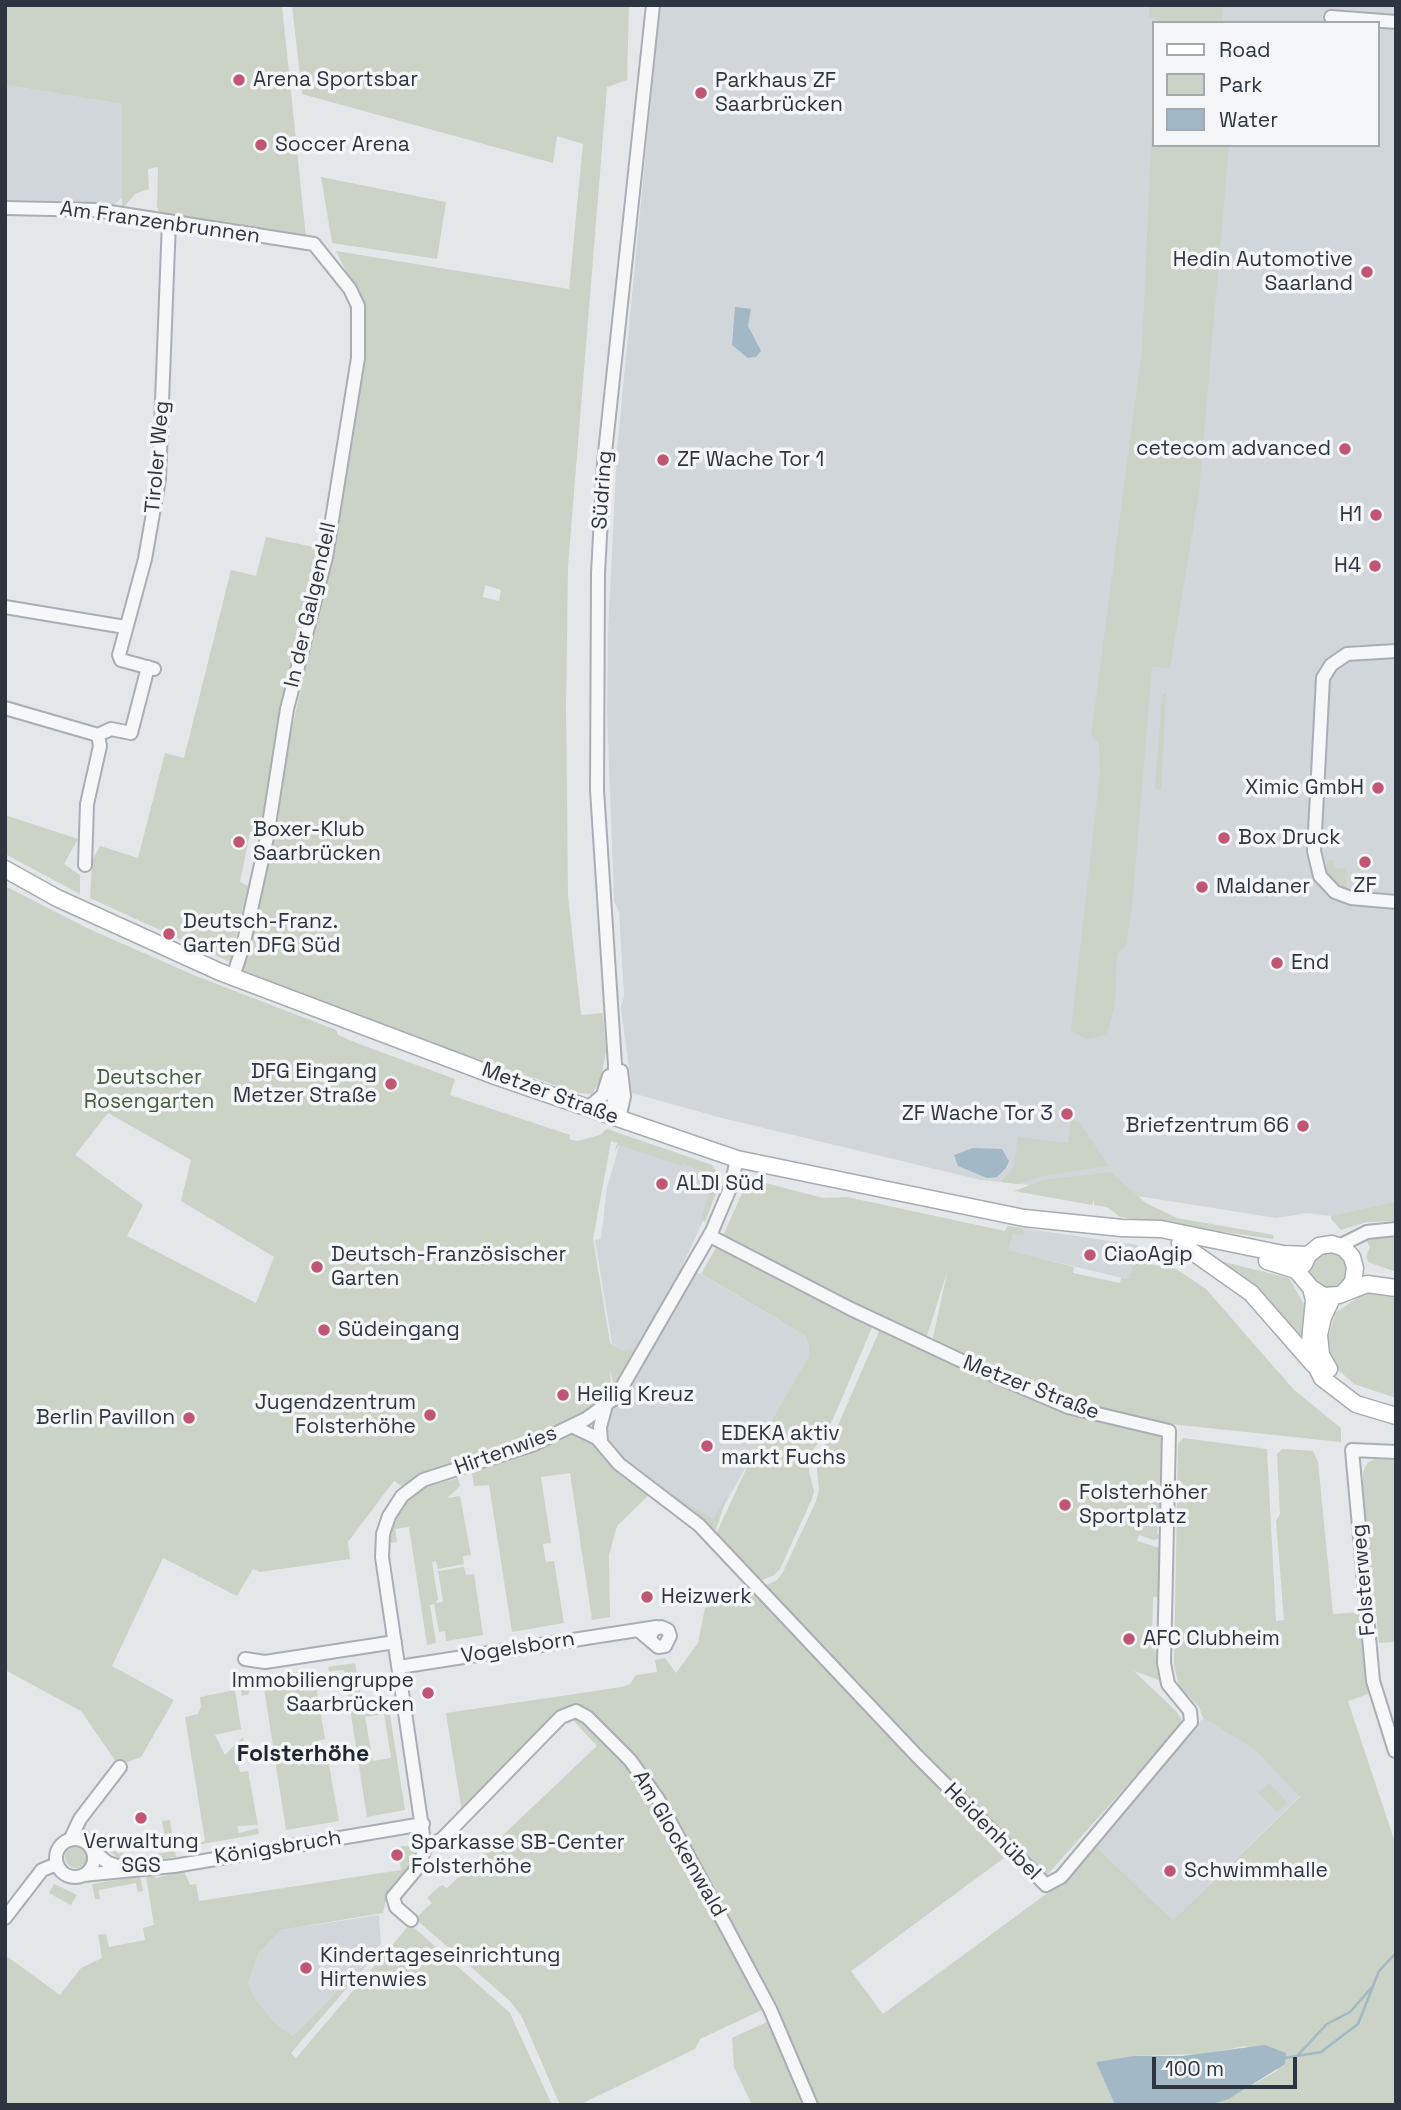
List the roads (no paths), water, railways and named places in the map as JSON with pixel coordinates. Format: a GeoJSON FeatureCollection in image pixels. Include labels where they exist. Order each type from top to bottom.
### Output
{"type":"FeatureCollection","features":[{"type":"Feature","properties":{"kind":"main road","name":"Metzer Straße"},"geometry":{"type":"LineString","coordinates":[[5,869],[126,931],[233,976],[588,1108],[737,1159],[1024,1218],[1122,1228],[1161,1229],[1283,1254],[1308,1255],[1324,1245],[1339,1246]]}},
{"type":"Feature","properties":{"kind":"main road","name":"Metzer Straße"},"geometry":{"type":"LineString","coordinates":[[1122,1228],[1284,1264],[1323,1296],[1339,1294],[1367,1284],[1396,1288]]}},
{"type":"Feature","properties":{"kind":"main road"},"geometry":{"type":"LineString","coordinates":[[1180,1243],[1251,1293],[1314,1365],[1322,1378],[1343,1397],[1370,1409],[1396,1416]]}},
{"type":"Feature","properties":{"kind":"main road"},"geometry":{"type":"LineString","coordinates":[[1339,1246],[1350,1254],[1355,1268],[1353,1282],[1339,1294],[1323,1317],[1319,1335],[1326,1365],[1342,1384],[1354,1391],[1396,1405]]}},
{"type":"Feature","properties":{"kind":"main road"},"geometry":{"type":"LineString","coordinates":[[1308,1255],[1303,1268],[1314,1300],[1308,1342],[1314,1365]]}},
{"type":"Feature","properties":{"kind":"main road"},"geometry":{"type":"LineString","coordinates":[[1355,1268],[1396,1279]]}},
{"type":"Feature","properties":{"kind":"street","name":"Südring"},"geometry":{"type":"LineString","coordinates":[[616,1118],[596,750],[599,542],[629,216],[653,5]]}},
{"type":"Feature","properties":{"kind":"street"},"geometry":{"type":"LineString","coordinates":[[1331,17],[1396,22]]}},
{"type":"Feature","properties":{"kind":"street","name":"Am Franzenbrunnen"},"geometry":{"type":"LineString","coordinates":[[5,208],[97,210],[314,244]]}},
{"type":"Feature","properties":{"kind":"street","name":"Tiroler Weg"},"geometry":{"type":"LineString","coordinates":[[99,735],[111,729],[131,733],[151,668],[121,660],[119,655],[145,559],[159,479],[169,221]]}},
{"type":"Feature","properties":{"kind":"street","name":"In der Galgendell"},"geometry":{"type":"LineString","coordinates":[[233,976],[246,936],[267,837],[279,750],[295,670],[326,557],[358,358],[360,322],[355,298],[314,244]]}},
{"type":"Feature","properties":{"kind":"street"},"geometry":{"type":"LineString","coordinates":[[5,607],[125,627]]}},
{"type":"Feature","properties":{"kind":"street"},"geometry":{"type":"LineString","coordinates":[[1396,651],[1348,654],[1331,665],[1323,678],[1314,851],[1320,876],[1335,892],[1351,898],[1396,902]]}},
{"type":"Feature","properties":{"kind":"street"},"geometry":{"type":"LineString","coordinates":[[5,708],[99,735],[100,746],[87,804],[85,865]]}},
{"type":"Feature","properties":{"kind":"street","name":"Südring"},"geometry":{"type":"LineString","coordinates":[[609,976],[624,1096],[616,1118]]}},
{"type":"Feature","properties":{"kind":"street","name":"Südring"},"geometry":{"type":"LineString","coordinates":[[588,1108],[603,1095],[614,1052]]}},
{"type":"Feature","properties":{"kind":"street","name":"Hirtenwies"},"geometry":{"type":"LineString","coordinates":[[425,1848],[382,1543],[384,1526],[402,1496],[423,1480],[514,1451],[572,1426],[606,1405],[622,1387],[710,1236],[731,1186],[737,1159]]}},
{"type":"Feature","properties":{"kind":"street"},"geometry":{"type":"LineString","coordinates":[[1339,1246],[1367,1232],[1396,1229]]}},
{"type":"Feature","properties":{"kind":"street","name":"Metzer Straße"},"geometry":{"type":"LineString","coordinates":[[710,1236],[851,1309],[979,1369],[1069,1407],[1169,1431]]}},
{"type":"Feature","properties":{"kind":"street"},"geometry":{"type":"LineString","coordinates":[[601,1442],[600,1427],[606,1405]]}},
{"type":"Feature","properties":{"kind":"street","name":"Heidenhübel"},"geometry":{"type":"LineString","coordinates":[[572,1426],[582,1429],[601,1442],[620,1464],[699,1524],[1012,1854],[1046,1885],[1061,1877],[1191,1722],[1191,1711],[1168,1684],[1164,1663],[1169,1431]]}},
{"type":"Feature","properties":{"kind":"street","name":"Folsterweg"},"geometry":{"type":"LineString","coordinates":[[1395,1751],[1373,1681],[1352,1450],[1396,1452]]}},
{"type":"Feature","properties":{"kind":"street","name":"Vogelsborn"},"geometry":{"type":"LineString","coordinates":[[399,1667],[638,1630],[653,1632]]}},
{"type":"Feature","properties":{"kind":"street"},"geometry":{"type":"LineString","coordinates":[[245,1659],[265,1662],[395,1642]]}},
{"type":"Feature","properties":{"kind":"street","name":"Am Glockenwald"},"geometry":{"type":"LineString","coordinates":[[425,1848],[442,1839],[561,1717],[576,1712],[587,1717],[630,1760],[658,1799],[770,2009],[811,2105]]}},
{"type":"Feature","properties":{"kind":"street"},"geometry":{"type":"LineString","coordinates":[[5,1918],[42,1870],[57,1864],[60,1847],[69,1840],[79,1819],[120,1767]]}},
{"type":"Feature","properties":{"kind":"street","name":"Königsbruch"},"geometry":{"type":"LineString","coordinates":[[57,1864],[70,1876],[134,1871],[423,1824]]}},
{"type":"Feature","properties":{"kind":"street"},"geometry":{"type":"LineString","coordinates":[[69,1840],[85,1842],[115,1867],[134,1871]]}},
{"type":"Feature","properties":{"kind":"street"},"geometry":{"type":"LineString","coordinates":[[411,1920],[396,1907],[393,1898],[419,1866],[425,1848]]}},
{"type":"Feature","properties":{"kind":"street"},"geometry":{"type":"LineString","coordinates":[[83,1875],[92,1866],[92,1850]]}},
{"type":"Feature","properties":{"kind":"water"},"geometry":{"type":"Polygon","coordinates":[[[735,307],[751,309],[748,326],[761,351],[756,357],[748,358],[732,345],[735,307]]]}},
{"type":"Feature","properties":{"kind":"water"},"geometry":{"type":"Polygon","coordinates":[[[973,1148],[1002,1149],[1009,1161],[1006,1168],[997,1177],[987,1178],[958,1166],[954,1155],[973,1148]]]}},
{"type":"Feature","properties":{"kind":"water"},"geometry":{"type":"Polygon","coordinates":[[[1265,2045],[1286,2053],[1285,2064],[1229,2099],[1209,2105],[1115,2105],[1096,2062],[1133,2056],[1182,2056],[1265,2045]]]}},
{"type":"Feature","properties":{"kind":"waterway"},"geometry":{"type":"LineString","coordinates":[[1285,2058],[1321,2052],[1358,2024],[1379,1971],[1396,1953]]}},
{"type":"Feature","properties":{"kind":"waterway"},"geometry":{"type":"LineString","coordinates":[[1296,2057],[1327,2024],[1350,2012],[1373,1986]]}},
{"type":"Feature","properties":{"kind":"place","name":"Arena Sportsbar"},"geometry":{"type":"Point","coordinates":[239,80]}},
{"type":"Feature","properties":{"kind":"place","name":"Parkhaus ZF Saarbrücken"},"geometry":{"type":"Point","coordinates":[701,93]}},
{"type":"Feature","properties":{"kind":"place","name":"Soccer Arena"},"geometry":{"type":"Point","coordinates":[261,145]}},
{"type":"Feature","properties":{"kind":"place","name":"Hedin Automotive Saarland"},"geometry":{"type":"Point","coordinates":[1367,272]}},
{"type":"Feature","properties":{"kind":"place","name":"cetecom advanced"},"geometry":{"type":"Point","coordinates":[1345,449]}},
{"type":"Feature","properties":{"kind":"place","name":"ZF Wache Tor 1"},"geometry":{"type":"Point","coordinates":[663,460]}},
{"type":"Feature","properties":{"kind":"place","name":"H1"},"geometry":{"type":"Point","coordinates":[1376,515]}},
{"type":"Feature","properties":{"kind":"place","name":"H4"},"geometry":{"type":"Point","coordinates":[1375,566]}},
{"type":"Feature","properties":{"kind":"place","name":"Ximic GmbH"},"geometry":{"type":"Point","coordinates":[1378,788]}},
{"type":"Feature","properties":{"kind":"place","name":"Box Druck"},"geometry":{"type":"Point","coordinates":[1224,838]}},
{"type":"Feature","properties":{"kind":"place","name":"Boxer-Klub Saarbrücken"},"geometry":{"type":"Point","coordinates":[239,842]}},
{"type":"Feature","properties":{"kind":"place","name":"ZF"},"geometry":{"type":"Point","coordinates":[1365,862]}},
{"type":"Feature","properties":{"kind":"place","name":"Maldaner"},"geometry":{"type":"Point","coordinates":[1202,887]}},
{"type":"Feature","properties":{"kind":"place","name":"Deutsch-Franz. Garten DFG Süd"},"geometry":{"type":"Point","coordinates":[169,934]}},
{"type":"Feature","properties":{"kind":"place","name":"End"},"geometry":{"type":"Point","coordinates":[1277,963]}},
{"type":"Feature","properties":{"kind":"place","name":"DFG Eingang Metzer Straße"},"geometry":{"type":"Point","coordinates":[391,1084]}},
{"type":"Feature","properties":{"kind":"place","name":"ZF Wache Tor 3"},"geometry":{"type":"Point","coordinates":[1067,1114]}},
{"type":"Feature","properties":{"kind":"place","name":"Briefzentrum 66"},"geometry":{"type":"Point","coordinates":[1303,1126]}},
{"type":"Feature","properties":{"kind":"place","name":"ALDI Süd"},"geometry":{"type":"Point","coordinates":[662,1184]}},
{"type":"Feature","properties":{"kind":"place","name":"CiaoAgip"},"geometry":{"type":"Point","coordinates":[1090,1255]}},
{"type":"Feature","properties":{"kind":"place","name":"Deutsch-Französischer Garten"},"geometry":{"type":"Point","coordinates":[317,1267]}},
{"type":"Feature","properties":{"kind":"place","name":"Südeingang"},"geometry":{"type":"Point","coordinates":[324,1330]}},
{"type":"Feature","properties":{"kind":"place","name":"Heilig Kreuz"},"geometry":{"type":"Point","coordinates":[563,1395]}},
{"type":"Feature","properties":{"kind":"place","name":"Jugendzentrum Folsterhöhe"},"geometry":{"type":"Point","coordinates":[430,1415]}},
{"type":"Feature","properties":{"kind":"place","name":"Berlin Pavillon"},"geometry":{"type":"Point","coordinates":[189,1418]}},
{"type":"Feature","properties":{"kind":"place","name":"EDEKA aktiv markt Fuchs"},"geometry":{"type":"Point","coordinates":[707,1446]}},
{"type":"Feature","properties":{"kind":"place","name":"Folsterhöher Sportplatz"},"geometry":{"type":"Point","coordinates":[1065,1505]}},
{"type":"Feature","properties":{"kind":"place","name":"Heizwerk"},"geometry":{"type":"Point","coordinates":[647,1597]}},
{"type":"Feature","properties":{"kind":"place","name":"AFC Clubheim"},"geometry":{"type":"Point","coordinates":[1129,1639]}},
{"type":"Feature","properties":{"kind":"place","name":"Immobiliengruppe Saarbrücken"},"geometry":{"type":"Point","coordinates":[428,1693]}},
{"type":"Feature","properties":{"kind":"place","name":"Verwaltung SGS"},"geometry":{"type":"Point","coordinates":[141,1818]}},
{"type":"Feature","properties":{"kind":"place","name":"Sparkasse SB-Center Folsterhöhe"},"geometry":{"type":"Point","coordinates":[397,1855]}},
{"type":"Feature","properties":{"kind":"place","name":"Schwimmhalle"},"geometry":{"type":"Point","coordinates":[1170,1871]}},
{"type":"Feature","properties":{"kind":"place","name":"Kindertageseinrichtung Hirtenwies"},"geometry":{"type":"Point","coordinates":[306,1968]}},
{"type":"Feature","properties":{"kind":"district","name":"Folsterhöhe"},"geometry":{"type":"Point","coordinates":[303,1755]}},
{"type":"Feature","properties":{"kind":"park label","name":"Deutscher Rosengarten"},"geometry":{"type":"Point","coordinates":[149,1090]}}]}
